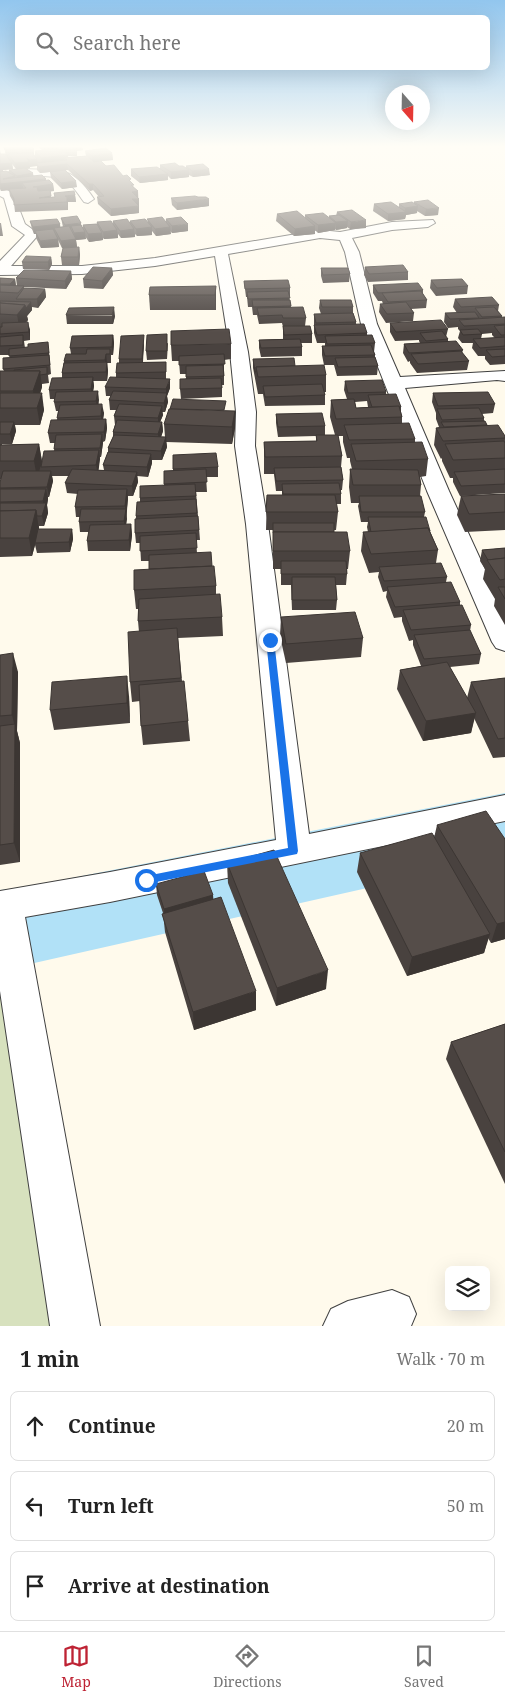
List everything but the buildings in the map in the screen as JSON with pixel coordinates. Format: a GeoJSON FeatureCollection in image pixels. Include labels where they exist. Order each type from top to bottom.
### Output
{"type":"FeatureCollection","features":[{"type":"Feature","properties":{"kind":"street"},"geometry":{"type":"LineString","coordinates":[[0,270],[30,239],[32,234],[20,226],[13,209]]}},
{"type":"Feature","properties":{"kind":"street"},"geometry":{"type":"LineString","coordinates":[[0,270],[82,270],[221,252],[320,234],[342,236],[392,226],[428,223]]}},
{"type":"Feature","properties":{"kind":"street"},"geometry":{"type":"LineString","coordinates":[[342,236],[348,240],[352,252],[369,324],[438,490],[505,642]]}},
{"type":"Feature","properties":{"kind":"street"},"geometry":{"type":"LineString","coordinates":[[221,252],[240,352],[246,412],[245,446],[257,524],[294,851]]}},
{"type":"Feature","properties":{"kind":"street"},"geometry":{"type":"LineString","coordinates":[[395,383],[497,375],[505,376]]}},
{"type":"Feature","properties":{"kind":"street"},"geometry":{"type":"LineString","coordinates":[[75,1326],[3,906],[294,851],[505,808]]}},
{"type":"Feature","properties":{"kind":"street"},"geometry":{"type":"LineString","coordinates":[[348,1326],[392,1314]]}},
{"type":"Feature","properties":{"kind":"green space"},"geometry":{"type":"Polygon","coordinates":[[[0,930],[64,1326],[0,1326],[0,930]]]}},
{"type":"Feature","properties":{"kind":"waterway"},"geometry":{"type":"LineString","coordinates":[[0,929],[21,927],[505,825]]}},
{"type":"Feature","properties":{"kind":"route"},"geometry":{"type":"LineString","coordinates":[[146,880],[294,851],[270,640]]}}]}
